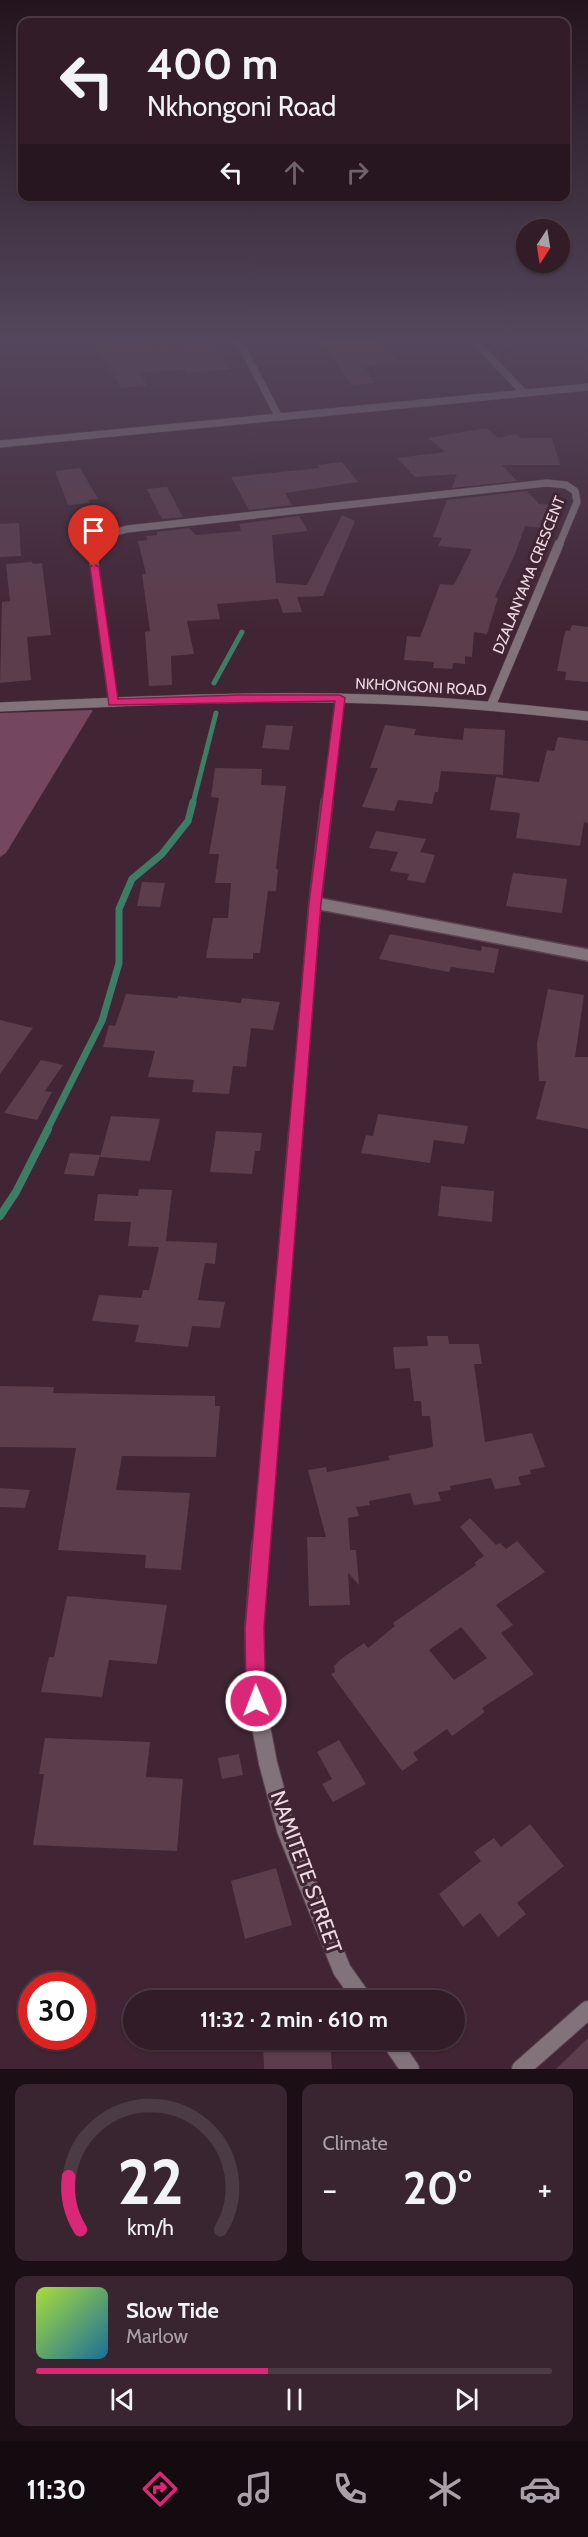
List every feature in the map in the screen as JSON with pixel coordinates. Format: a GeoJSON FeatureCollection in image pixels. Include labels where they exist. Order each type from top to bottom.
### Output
{"type":"FeatureCollection","features":[{"type":"Feature","properties":{"kind":"street"},"geometry":{"type":"LineString","coordinates":[[0,444],[67,438]]}},
{"type":"Feature","properties":{"kind":"street","name":"DZALANYAMA CRESCENT"},"geometry":{"type":"LineString","coordinates":[[113,702],[92,548],[96,540],[105,535],[127,529],[489,489],[547,483],[566,485],[575,490],[577,502],[490,705]]}},
{"type":"Feature","properties":{"kind":"street","name":"NKHONGONI ROAD"},"geometry":{"type":"LineString","coordinates":[[0,707],[239,698],[340,698],[490,705],[588,716]]}},
{"type":"Feature","properties":{"kind":"street","name":"NAMITETE STREET"},"geometry":{"type":"LineString","coordinates":[[340,698],[315,903],[254,1628],[256,1701],[268,1763],[286,1830],[342,1970],[356,1990]]}},
{"type":"Feature","properties":{"kind":"street"},"geometry":{"type":"LineString","coordinates":[[315,903],[588,955]]}},
{"type":"Feature","properties":{"kind":"street"},"geometry":{"type":"LineString","coordinates":[[521,2069],[588,2010]]}},
{"type":"Feature","properties":{"kind":"street"},"geometry":{"type":"LineString","coordinates":[[397,2050],[410,2069]]}},
{"type":"Feature","properties":{"kind":"shaded area"},"geometry":{"type":"Polygon","coordinates":[[[93,710],[6,853],[0,857],[0,713],[93,710]]]}},
{"type":"Feature","properties":{"kind":"building"},"geometry":{"type":"Polygon","coordinates":[[[428,438],[552,438],[560,465],[502,465],[517,481],[452,488],[457,474],[415,477],[397,458],[445,452],[428,438]]]}},
{"type":"Feature","properties":{"kind":"building"},"geometry":{"type":"Polygon","coordinates":[[[342,462],[358,482],[285,493],[292,505],[249,510],[231,477],[320,468],[317,465],[342,462]]]}},
{"type":"Feature","properties":{"kind":"building"},"geometry":{"type":"Polygon","coordinates":[[[80,468],[98,499],[88,500],[90,503],[68,505],[55,471],[80,468]]]}},
{"type":"Feature","properties":{"kind":"building"},"geometry":{"type":"Polygon","coordinates":[[[167,487],[183,517],[162,519],[147,489],[167,487]]]}},
{"type":"Feature","properties":{"kind":"building"},"geometry":{"type":"Polygon","coordinates":[[[527,491],[539,504],[552,505],[544,528],[525,526],[495,597],[498,598],[487,634],[474,632],[472,657],[465,656],[465,664],[453,663],[452,669],[433,668],[434,662],[404,660],[407,636],[420,637],[440,584],[454,585],[472,549],[438,546],[442,538],[433,537],[447,500],[527,491]]]}},
{"type":"Feature","properties":{"kind":"building"},"geometry":{"type":"Polygon","coordinates":[[[342,515],[355,521],[323,596],[297,597],[302,612],[283,613],[278,599],[217,604],[220,619],[187,621],[194,654],[171,656],[172,685],[149,686],[145,632],[150,631],[142,574],[146,574],[138,541],[147,540],[146,536],[157,535],[157,532],[189,528],[196,535],[241,531],[239,524],[299,516],[308,531],[272,535],[276,583],[307,585],[342,515]]]}},
{"type":"Feature","properties":{"kind":"building"},"geometry":{"type":"Polygon","coordinates":[[[19,523],[21,556],[0,557],[0,524],[19,523]]]}},
{"type":"Feature","properties":{"kind":"building"},"geometry":{"type":"Polygon","coordinates":[[[32,562],[33,564],[42,563],[51,635],[27,637],[31,680],[0,683],[2,602],[10,601],[6,564],[32,562]]]}},
{"type":"Feature","properties":{"kind":"building"},"geometry":{"type":"Polygon","coordinates":[[[572,625],[588,627],[588,682],[565,680],[566,672],[557,671],[564,636],[566,630],[570,631],[572,625]]]}},
{"type":"Feature","properties":{"kind":"building"},"geometry":{"type":"Polygon","coordinates":[[[266,725],[293,726],[289,750],[262,748],[266,725]]]}},
{"type":"Feature","properties":{"kind":"building"},"geometry":{"type":"Polygon","coordinates":[[[385,725],[416,729],[414,735],[463,740],[464,728],[505,730],[503,775],[441,771],[438,792],[435,792],[432,804],[398,800],[394,811],[362,807],[378,768],[370,768],[385,725]]]}},
{"type":"Feature","properties":{"kind":"building"},"geometry":{"type":"Polygon","coordinates":[[[558,737],[588,741],[588,823],[584,822],[580,846],[516,838],[520,813],[490,810],[496,777],[539,782],[547,750],[554,751],[558,737]]]}},
{"type":"Feature","properties":{"kind":"building"},"geometry":{"type":"Polygon","coordinates":[[[215,768],[262,769],[261,785],[286,786],[276,869],[278,869],[276,891],[268,891],[260,953],[253,953],[253,959],[206,958],[213,918],[228,918],[231,883],[215,883],[219,854],[209,854],[219,798],[211,797],[215,768]]]}},
{"type":"Feature","properties":{"kind":"building"},"geometry":{"type":"Polygon","coordinates":[[[376,831],[426,839],[420,852],[435,855],[425,883],[407,880],[409,874],[390,871],[398,852],[369,848],[376,831]]]}},
{"type":"Feature","properties":{"kind":"building"},"geometry":{"type":"Polygon","coordinates":[[[513,873],[567,879],[562,913],[506,906],[513,873]]]}},
{"type":"Feature","properties":{"kind":"building"},"geometry":{"type":"Polygon","coordinates":[[[142,882],[165,883],[160,907],[137,906],[142,882]]]}},
{"type":"Feature","properties":{"kind":"building"},"geometry":{"type":"Polygon","coordinates":[[[390,934],[481,951],[482,946],[499,949],[494,973],[451,967],[449,972],[379,959],[390,934]]]}},
{"type":"Feature","properties":{"kind":"building"},"geometry":{"type":"Polygon","coordinates":[[[548,989],[584,995],[575,1057],[588,1057],[588,1129],[536,1119],[546,1081],[539,1081],[537,1044],[548,989]]]}},
{"type":"Feature","properties":{"kind":"building"},"geometry":{"type":"Polygon","coordinates":[[[126,994],[177,998],[178,996],[241,1003],[242,998],[280,1002],[273,1030],[251,1028],[246,1067],[233,1066],[229,1094],[192,1092],[194,1080],[148,1077],[155,1051],[103,1047],[109,1025],[115,1026],[126,994]]]}},
{"type":"Feature","properties":{"kind":"building"},"geometry":{"type":"Polygon","coordinates":[[[0,1020],[33,1028],[0,1074],[0,1020]]]}},
{"type":"Feature","properties":{"kind":"building"},"geometry":{"type":"Polygon","coordinates":[[[41,1060],[63,1065],[45,1091],[52,1092],[37,1120],[4,1113],[41,1060]]]}},
{"type":"Feature","properties":{"kind":"building"},"geometry":{"type":"Polygon","coordinates":[[[378,1114],[468,1126],[464,1144],[434,1140],[430,1163],[361,1153],[366,1135],[373,1136],[378,1114]]]}},
{"type":"Feature","properties":{"kind":"building"},"geometry":{"type":"Polygon","coordinates":[[[111,1116],[160,1119],[150,1161],[100,1157],[111,1116]]]}},
{"type":"Feature","properties":{"kind":"building"},"geometry":{"type":"Polygon","coordinates":[[[216,1131],[262,1133],[260,1151],[255,1151],[252,1174],[210,1172],[216,1131]]]}},
{"type":"Feature","properties":{"kind":"building"},"geometry":{"type":"Polygon","coordinates":[[[70,1153],[100,1155],[94,1176],[64,1174],[70,1153]]]}},
{"type":"Feature","properties":{"kind":"building"},"geometry":{"type":"Polygon","coordinates":[[[441,1186],[494,1191],[492,1222],[438,1216],[441,1186]]]}},
{"type":"Feature","properties":{"kind":"building"},"geometry":{"type":"Polygon","coordinates":[[[139,1189],[172,1190],[166,1241],[217,1243],[215,1264],[205,1263],[198,1300],[225,1302],[220,1328],[192,1326],[188,1347],[135,1342],[139,1325],[92,1321],[99,1295],[141,1298],[143,1290],[149,1290],[159,1247],[128,1246],[131,1222],[94,1221],[98,1194],[138,1196],[139,1189]]]}},
{"type":"Feature","properties":{"kind":"building"},"geometry":{"type":"Polygon","coordinates":[[[427,1336],[448,1336],[449,1344],[479,1344],[482,1364],[474,1364],[485,1442],[532,1433],[545,1467],[530,1470],[531,1474],[518,1477],[521,1485],[495,1489],[491,1478],[450,1486],[451,1490],[438,1492],[441,1501],[414,1505],[410,1493],[369,1501],[370,1505],[356,1507],[359,1516],[348,1518],[350,1550],[356,1550],[359,1585],[348,1573],[350,1605],[309,1606],[307,1537],[326,1537],[308,1470],[326,1467],[327,1472],[390,1460],[388,1456],[433,1447],[430,1416],[422,1416],[421,1401],[414,1401],[410,1368],[395,1369],[393,1347],[428,1346],[427,1336]]]}},
{"type":"Feature","properties":{"kind":"building"},"geometry":{"type":"Polygon","coordinates":[[[0,1386],[54,1387],[53,1393],[215,1396],[215,1406],[220,1406],[216,1457],[122,1456],[116,1490],[190,1493],[181,1570],[145,1568],[146,1555],[58,1550],[76,1448],[0,1447],[0,1386]]]}},
{"type":"Feature","properties":{"kind":"building"},"geometry":{"type":"Polygon","coordinates":[[[0,1488],[30,1490],[25,1508],[0,1507],[0,1488]]]}},
{"type":"Feature","properties":{"kind":"building"},"geometry":{"type":"Polygon","coordinates":[[[470,1518],[496,1545],[500,1543],[506,1549],[517,1541],[545,1572],[496,1605],[513,1625],[501,1633],[534,1674],[482,1708],[485,1712],[452,1736],[447,1729],[413,1753],[418,1760],[402,1771],[331,1674],[335,1672],[334,1666],[341,1659],[364,1643],[368,1648],[395,1626],[393,1623],[476,1565],[474,1563],[484,1556],[460,1527],[470,1518]],[[461,1627],[429,1650],[454,1680],[487,1658],[461,1627]]]}},
{"type":"Feature","properties":{"kind":"building"},"geometry":{"type":"Polygon","coordinates":[[[67,1596],[167,1605],[157,1664],[109,1660],[102,1697],[41,1692],[49,1657],[54,1657],[67,1596]]]}},
{"type":"Feature","properties":{"kind":"building"},"geometry":{"type":"Polygon","coordinates":[[[45,1738],[150,1742],[146,1777],[183,1779],[177,1851],[33,1845],[44,1774],[39,1774],[45,1738]]]}},
{"type":"Feature","properties":{"kind":"building"},"geometry":{"type":"Polygon","coordinates":[[[339,1740],[366,1784],[333,1802],[322,1784],[332,1779],[317,1752],[339,1740]]]}},
{"type":"Feature","properties":{"kind":"building"},"geometry":{"type":"Polygon","coordinates":[[[239,1754],[243,1775],[222,1779],[218,1758],[239,1754]]]}},
{"type":"Feature","properties":{"kind":"building"},"geometry":{"type":"Polygon","coordinates":[[[530,1824],[564,1866],[517,1903],[526,1914],[498,1937],[480,1913],[463,1927],[439,1894],[481,1861],[474,1852],[494,1838],[501,1847],[530,1824]]]}},
{"type":"Feature","properties":{"kind":"building"},"geometry":{"type":"Polygon","coordinates":[[[276,1868],[292,1925],[245,1939],[231,1881],[276,1868]]]}},
{"type":"Feature","properties":{"kind":"building"},"geometry":{"type":"Polygon","coordinates":[[[588,2038],[588,2069],[556,2069],[588,2038]]]}},
{"type":"Feature","properties":{"kind":"building"},"geometry":{"type":"Polygon","coordinates":[[[263,2050],[331,2050],[332,2069],[264,2069],[263,2050]]]}},
{"type":"Feature","properties":{"kind":"waterway"},"geometry":{"type":"LineString","coordinates":[[214,683],[242,632]]}},
{"type":"Feature","properties":{"kind":"waterway"},"geometry":{"type":"LineString","coordinates":[[193,803],[216,713]]}},
{"type":"Feature","properties":{"kind":"waterway"},"geometry":{"type":"LineString","coordinates":[[47,1130],[102,1021],[119,963],[119,909],[132,879],[162,854],[188,821],[193,802]]}},
{"type":"Feature","properties":{"kind":"waterway"},"geometry":{"type":"LineString","coordinates":[[0,1216],[16,1192],[48,1129]]}},
{"type":"Feature","properties":{"kind":"route"},"geometry":{"type":"LineString","coordinates":[[94,567],[113,702],[340,698],[315,903],[254,1628],[256,1701]]}}]}
